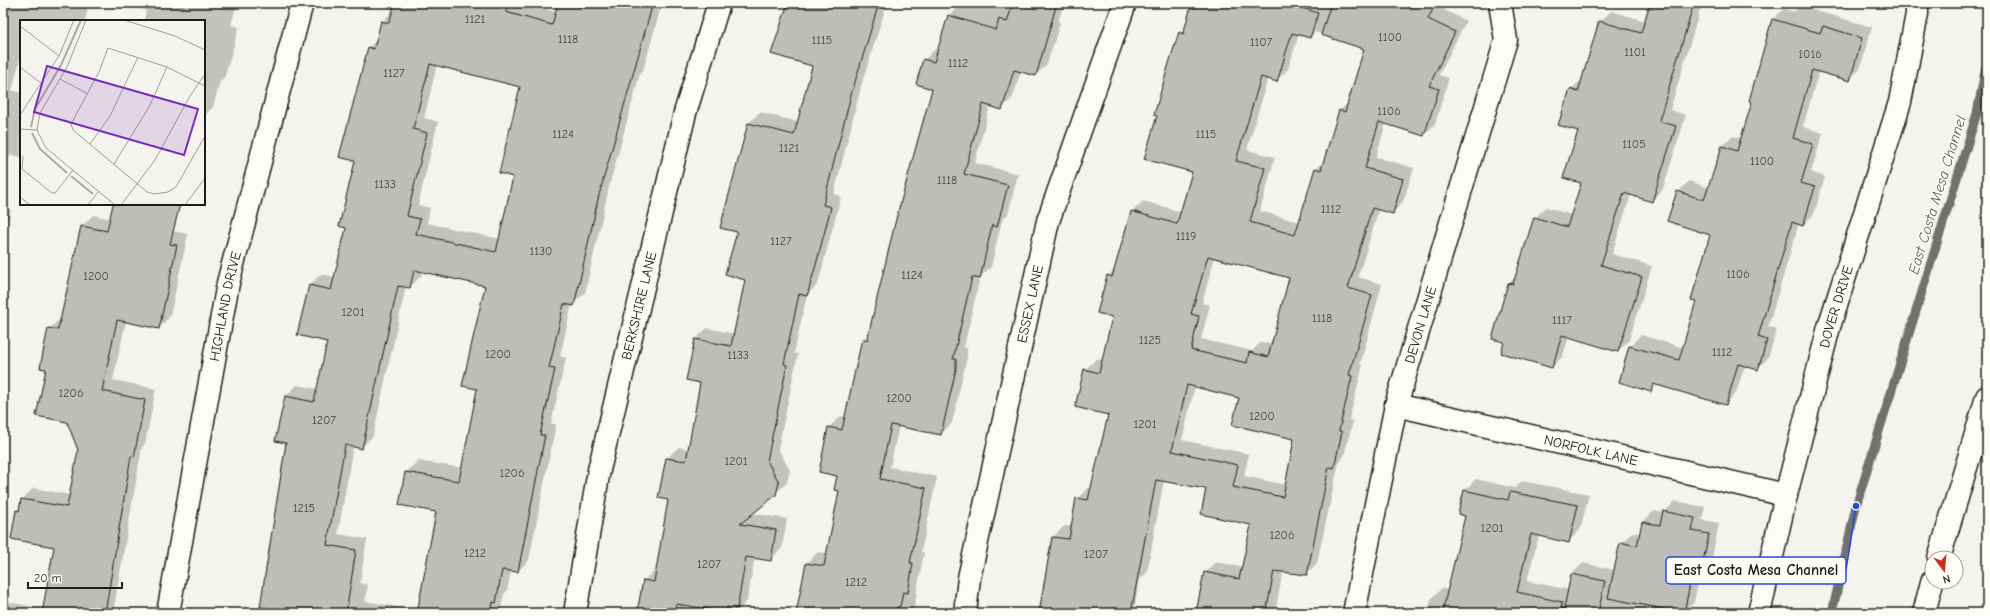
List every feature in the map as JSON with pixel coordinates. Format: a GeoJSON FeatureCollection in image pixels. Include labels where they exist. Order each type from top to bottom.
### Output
{"type":"FeatureCollection","features":[{"type":"Feature","properties":{"kind":"street","name":"HIGHLAND DRIVE"},"geometry":{"type":"LineString","coordinates":[[168,613],[228,283],[302,3]]}},
{"type":"Feature","properties":{"kind":"street","name":"BERKSHIRE LANE"},"geometry":{"type":"LineString","coordinates":[[575,613],[601,463],[685,113],[720,3]]}},
{"type":"Feature","properties":{"kind":"street","name":"ESSEX LANE"},"geometry":{"type":"LineString","coordinates":[[965,613],[969,578],[1048,221],[1125,3]]}},
{"type":"Feature","properties":{"kind":"street","name":"DEVON LANE"},"geometry":{"type":"LineString","coordinates":[[1354,613],[1396,405],[1506,40],[1500,3]]}},
{"type":"Feature","properties":{"kind":"street","name":"DOVER DRIVE"},"geometry":{"type":"LineString","coordinates":[[1759,613],[1786,495],[1829,327],[1900,102],[1917,14],[1917,3]]}},
{"type":"Feature","properties":{"kind":"street"},"geometry":{"type":"LineString","coordinates":[[1941,550],[1987,397]]}},
{"type":"Feature","properties":{"kind":"street","name":"NORFOLK LANE"},"geometry":{"type":"LineString","coordinates":[[1396,405],[1786,495]]}},
{"type":"Feature","properties":{"kind":"street"},"geometry":{"type":"LineString","coordinates":[[1924,613],[1930,590]]}},
{"type":"Feature","properties":{"kind":"building"},"geometry":{"type":"Polygon","coordinates":[[[395,3],[509,3],[506,12],[552,25],[558,3],[653,3],[599,195],[574,306],[564,304],[549,368],[555,369],[540,435],[545,435],[518,572],[502,570],[496,603],[493,602],[491,613],[417,613],[436,512],[399,505],[405,472],[459,481],[477,389],[462,386],[485,286],[414,270],[410,288],[398,286],[362,449],[345,445],[327,545],[356,550],[346,613],[279,613],[279,610],[260,607],[286,443],[275,441],[285,396],[314,402],[327,342],[297,335],[309,285],[331,290],[346,228],[339,226],[355,161],[339,157],[368,47],[374,49],[381,21],[389,23],[395,3]],[[430,64],[413,129],[427,133],[407,216],[420,219],[416,234],[496,252],[513,177],[499,173],[520,87],[430,64]]]}},
{"type":"Feature","properties":{"kind":"building"},"geometry":{"type":"Polygon","coordinates":[[[788,3],[879,3],[851,95],[823,205],[831,207],[817,261],[807,296],[799,294],[784,364],[787,365],[767,461],[779,482],[776,495],[740,524],[776,530],[771,561],[746,557],[737,609],[727,607],[726,612],[676,604],[675,613],[637,613],[643,580],[654,582],[668,500],[658,498],[666,458],[686,461],[700,383],[686,380],[695,339],[731,346],[745,280],[725,274],[737,232],[720,228],[748,123],[794,135],[812,66],[771,54],[788,3]]]}},
{"type":"Feature","properties":{"kind":"building"},"geometry":{"type":"Polygon","coordinates":[[[1013,3],[1057,3],[1036,76],[1014,70],[1002,110],[983,104],[964,174],[1008,185],[997,227],[992,225],[980,279],[972,277],[953,359],[956,359],[956,369],[941,435],[891,425],[880,479],[926,488],[910,563],[913,563],[908,593],[903,592],[900,607],[897,607],[896,613],[796,613],[806,563],[824,566],[839,491],[834,490],[837,476],[819,472],[828,427],[842,430],[862,339],[867,340],[896,219],[932,89],[916,84],[923,59],[934,62],[948,15],[996,30],[999,19],[1007,22],[1013,3]]]}},
{"type":"Feature","properties":{"kind":"building"},"geometry":{"type":"Polygon","coordinates":[[[1192,3],[1287,3],[1318,13],[1310,38],[1292,33],[1277,82],[1261,77],[1236,161],[1265,168],[1250,222],[1295,235],[1315,168],[1321,170],[1339,110],[1345,112],[1364,49],[1321,35],[1331,3],[1436,3],[1428,19],[1455,32],[1429,86],[1439,89],[1424,136],[1379,122],[1365,168],[1403,179],[1393,214],[1372,208],[1348,288],[1372,295],[1349,375],[1352,376],[1339,431],[1342,432],[1334,468],[1329,467],[1307,575],[1274,571],[1266,613],[1196,613],[1204,572],[1239,579],[1251,525],[1201,514],[1206,489],[1156,480],[1131,613],[1039,613],[1052,537],[1069,539],[1076,498],[1088,500],[1108,415],[1075,407],[1084,369],[1099,373],[1112,317],[1097,313],[1107,275],[1112,277],[1131,211],[1177,224],[1192,172],[1144,159],[1157,116],[1154,115],[1170,60],[1179,32],[1183,34],[1192,3]],[[1208,256],[1191,314],[1199,316],[1191,350],[1247,363],[1249,352],[1268,357],[1289,278],[1208,256]],[[1187,385],[1172,451],[1238,465],[1233,487],[1283,497],[1294,439],[1232,425],[1239,398],[1187,385]]]}},
{"type":"Feature","properties":{"kind":"building"},"geometry":{"type":"Polygon","coordinates":[[[1650,3],[1694,3],[1659,121],[1676,126],[1652,202],[1624,193],[1601,265],[1642,277],[1618,352],[1562,335],[1552,368],[1501,353],[1504,342],[1492,339],[1508,283],[1513,284],[1534,217],[1567,227],[1581,183],[1563,178],[1578,131],[1558,125],[1570,89],[1578,92],[1599,21],[1641,33],[1650,3]]]}},
{"type":"Feature","properties":{"kind":"building"},"geometry":{"type":"Polygon","coordinates":[[[1772,19],[1820,33],[1823,26],[1862,38],[1850,81],[1812,70],[1793,138],[1813,144],[1801,183],[1815,187],[1803,226],[1792,222],[1758,337],[1767,340],[1758,370],[1738,364],[1726,405],[1653,384],[1651,392],[1619,382],[1629,346],[1679,360],[1696,301],[1691,300],[1710,235],[1667,221],[1677,191],[1704,200],[1722,146],[1737,151],[1752,102],[1749,101],[1772,19]]]}},
{"type":"Feature","properties":{"kind":"building"},"geometry":{"type":"Polygon","coordinates":[[[113,205],[180,205],[170,244],[177,245],[159,329],[117,320],[102,391],[145,400],[134,457],[131,456],[105,613],[42,613],[54,547],[11,539],[16,510],[19,511],[21,499],[67,507],[78,450],[67,422],[36,416],[46,369],[40,368],[48,328],[58,330],[81,226],[107,231],[113,205]]]}},
{"type":"Feature","properties":{"kind":"building"},"geometry":{"type":"Polygon","coordinates":[[[1464,490],[1508,500],[1510,492],[1578,505],[1569,543],[1531,534],[1517,592],[1562,602],[1561,613],[1442,613],[1465,516],[1458,514],[1464,490]]]}},
{"type":"Feature","properties":{"kind":"building"},"geometry":{"type":"Polygon","coordinates":[[[1663,511],[1695,518],[1692,531],[1709,534],[1700,575],[1692,574],[1684,613],[1608,598],[1620,542],[1637,546],[1642,522],[1660,525],[1663,511]]]}},
{"type":"Feature","properties":{"kind":"building"},"geometry":{"type":"Polygon","coordinates":[[[1571,574],[1605,581],[1598,613],[1563,613],[1571,574]]]}},
{"type":"Feature","properties":{"kind":"waterway","name":"East Costa Mesa Channel"},"geometry":{"type":"LineString","coordinates":[[1832,613],[1856,506],[1977,113],[1987,61]]}},
{"type":"Feature","properties":{"kind":"place","name":"East Costa Mesa Channel"},"geometry":{"type":"Point","coordinates":[1856,506]}}]}
